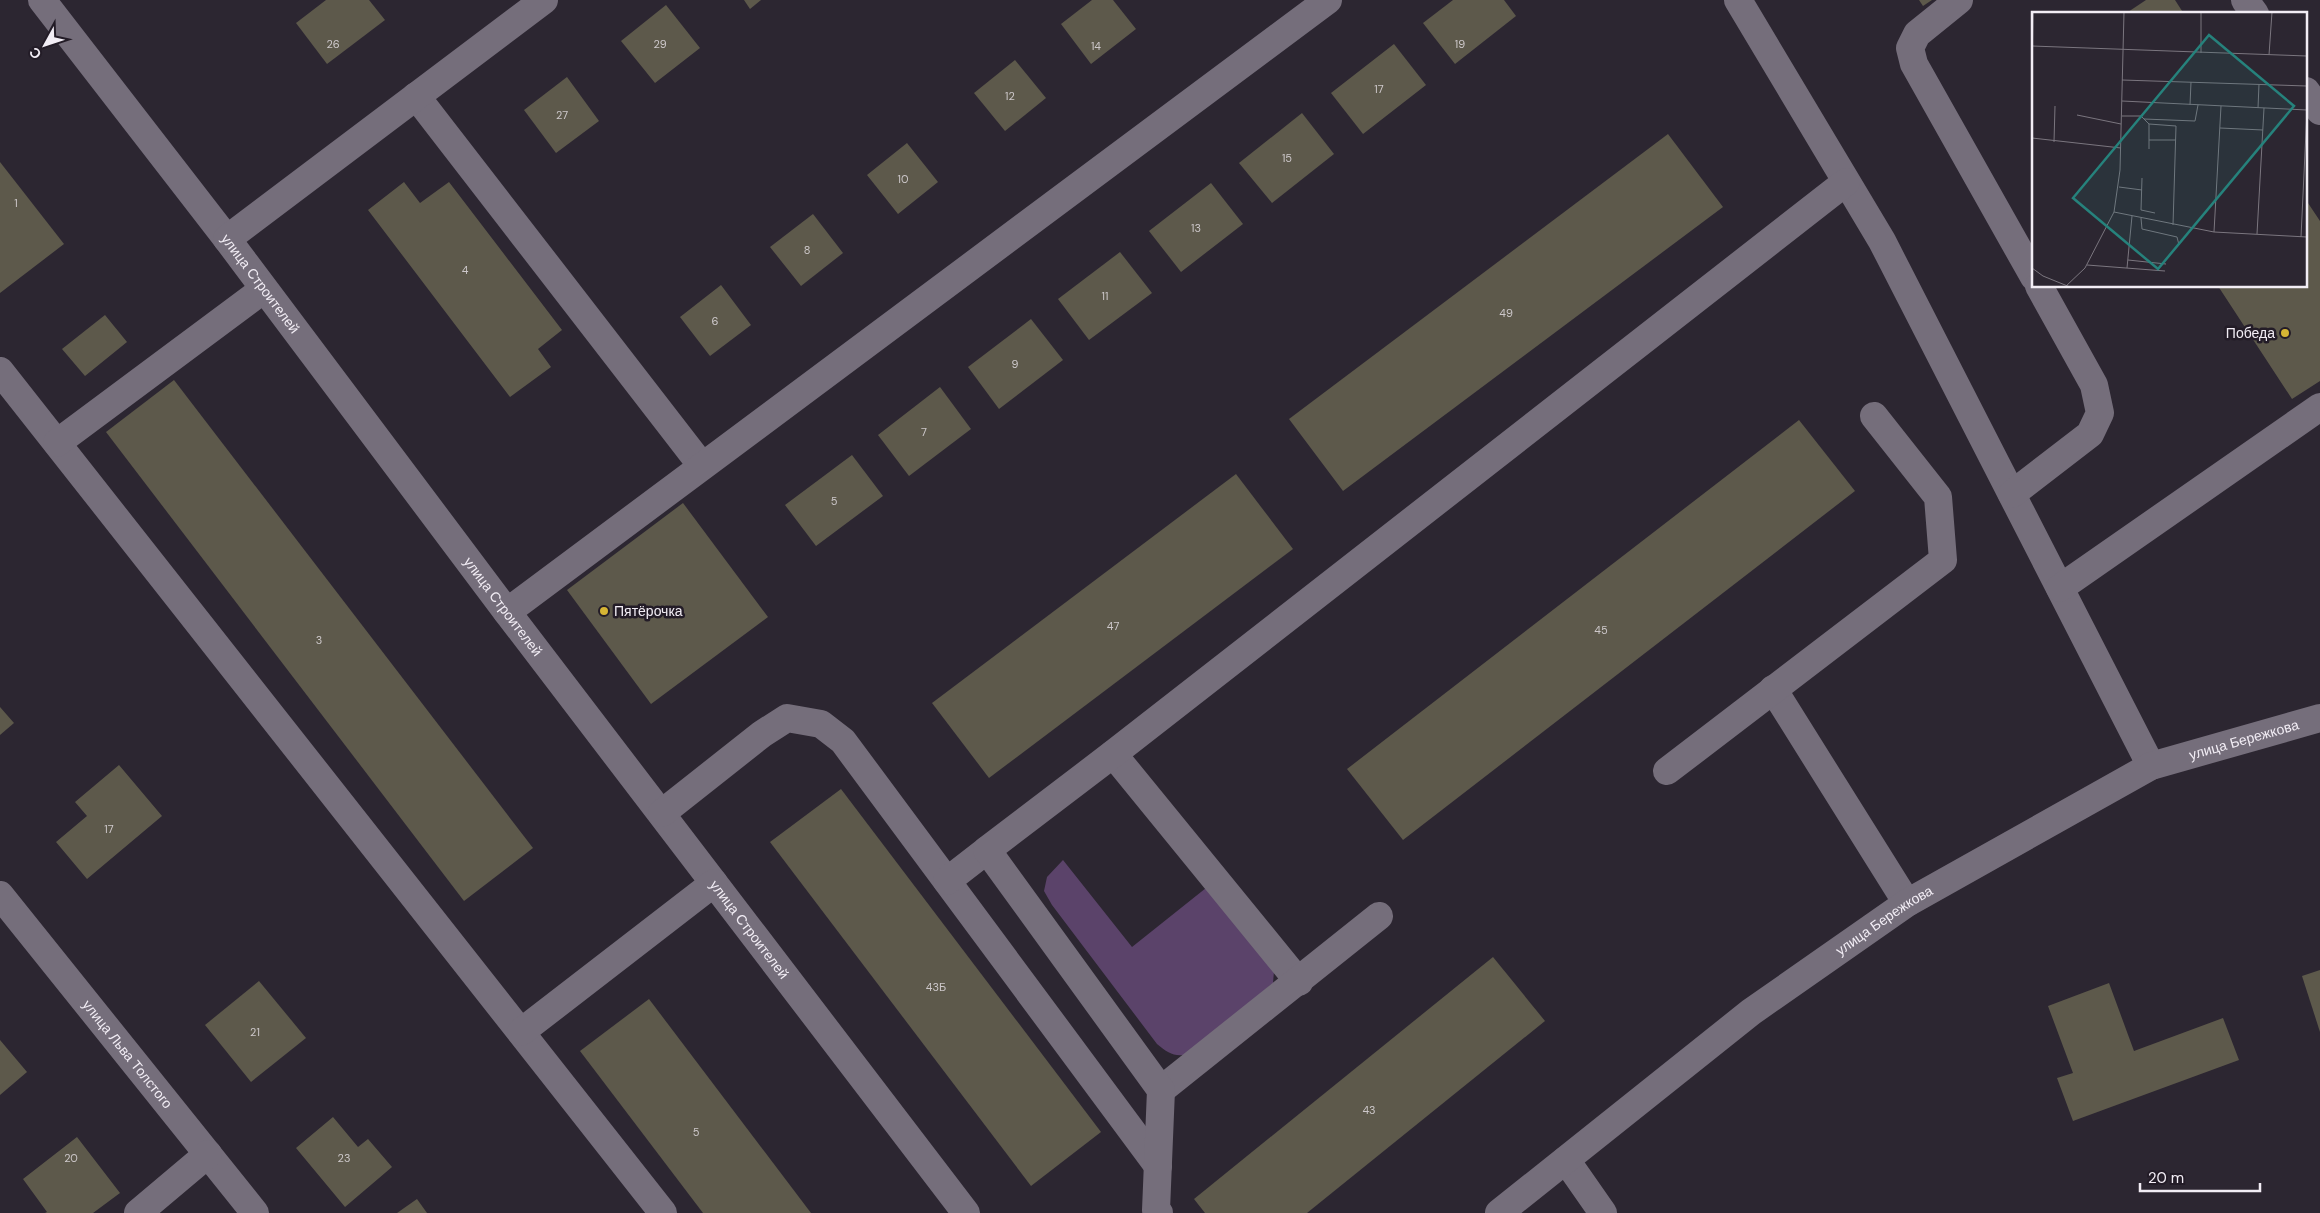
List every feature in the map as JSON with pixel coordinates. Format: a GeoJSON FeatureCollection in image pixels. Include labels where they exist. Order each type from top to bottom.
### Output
{"type":"FeatureCollection","features":[{"type":"Feature","properties":{"kind":"street","name":"улица Строителей"},"geometry":{"type":"LineString","coordinates":[[42,0],[227,239],[507,612],[966,1213]]}},
{"type":"Feature","properties":{"kind":"street"},"geometry":{"type":"LineString","coordinates":[[227,239],[544,0]]}},
{"type":"Feature","properties":{"kind":"street"},"geometry":{"type":"LineString","coordinates":[[507,612],[1328,0]]}},
{"type":"Feature","properties":{"kind":"street"},"geometry":{"type":"LineString","coordinates":[[1738,0],[1882,241],[2151,766]]}},
{"type":"Feature","properties":{"kind":"street"},"geometry":{"type":"LineString","coordinates":[[1959,0],[1917,34],[1910,48],[1914,64],[2032,274]]}},
{"type":"Feature","properties":{"kind":"street"},"geometry":{"type":"LineString","coordinates":[[2245,0],[2254,12]]}},
{"type":"Feature","properties":{"kind":"street"},"geometry":{"type":"LineString","coordinates":[[2308,94],[2320,111]]}},
{"type":"Feature","properties":{"kind":"street"},"geometry":{"type":"LineString","coordinates":[[416,96],[702,466]]}},
{"type":"Feature","properties":{"kind":"street"},"geometry":{"type":"LineString","coordinates":[[947,881],[1113,754],[1846,182]]}},
{"type":"Feature","properties":{"kind":"street"},"geometry":{"type":"LineString","coordinates":[[2012,494],[2090,434],[2100,413],[2094,385],[2040,288]]}},
{"type":"Feature","properties":{"kind":"street"},"geometry":{"type":"LineString","coordinates":[[57,443],[264,289]]}},
{"type":"Feature","properties":{"kind":"street"},"geometry":{"type":"LineString","coordinates":[[0,371],[663,1213]]}},
{"type":"Feature","properties":{"kind":"street"},"geometry":{"type":"LineString","coordinates":[[2060,588],[2320,407]]}},
{"type":"Feature","properties":{"kind":"street"},"geometry":{"type":"LineString","coordinates":[[1667,771],[1943,560],[1938,497],[1874,416]]}},
{"type":"Feature","properties":{"kind":"street"},"geometry":{"type":"LineString","coordinates":[[1773,690],[1907,903]]}},
{"type":"Feature","properties":{"kind":"street"},"geometry":{"type":"LineString","coordinates":[[662,814],[762,734],[786,718],[821,724],[843,741],[1158,1166]]}},
{"type":"Feature","properties":{"kind":"street","name":"улица Бережкова"},"geometry":{"type":"LineString","coordinates":[[1499,1213],[1751,1012],[1907,903],[2151,766],[2320,718]]}},
{"type":"Feature","properties":{"kind":"street"},"geometry":{"type":"LineString","coordinates":[[1113,754],[1299,982]]}},
{"type":"Feature","properties":{"kind":"street"},"geometry":{"type":"LineString","coordinates":[[987,850],[1162,1090],[1156,1210],[1159,1213]]}},
{"type":"Feature","properties":{"kind":"street"},"geometry":{"type":"LineString","coordinates":[[521,1032],[714,883]]}},
{"type":"Feature","properties":{"kind":"street","name":"улица Льва Толстого"},"geometry":{"type":"LineString","coordinates":[[0,895],[255,1213]]}},
{"type":"Feature","properties":{"kind":"street"},"geometry":{"type":"LineString","coordinates":[[1162,1090],[1379,916]]}},
{"type":"Feature","properties":{"kind":"street"},"geometry":{"type":"LineString","coordinates":[[138,1213],[208,1154]]}},
{"type":"Feature","properties":{"kind":"street"},"geometry":{"type":"LineString","coordinates":[[1566,1160],[1604,1213]]}},
{"type":"Feature","properties":{"kind":"shaded area"},"geometry":{"type":"Polygon","coordinates":[[[1063,860],[1132,947],[1206,888],[1274,971],[1273,983],[1192,1053],[1177,1055],[1165,1050],[1157,1044],[1052,905],[1044,891],[1047,877],[1063,860]]]}},
{"type":"Feature","properties":{"kind":"building"},"geometry":{"type":"Polygon","coordinates":[[[326,0],[369,0],[385,20],[327,64],[296,23],[326,0]]]}},
{"type":"Feature","properties":{"kind":"building"},"geometry":{"type":"Polygon","coordinates":[[[744,0],[761,0],[750,9],[744,0]]]}},
{"type":"Feature","properties":{"kind":"building"},"geometry":{"type":"Polygon","coordinates":[[[1092,0],[1113,0],[1136,29],[1091,64],[1061,24],[1092,0]]]}},
{"type":"Feature","properties":{"kind":"building"},"geometry":{"type":"Polygon","coordinates":[[[1453,0],[1504,0],[1516,16],[1455,64],[1423,23],[1453,0]]]}},
{"type":"Feature","properties":{"kind":"building"},"geometry":{"type":"Polygon","coordinates":[[[1919,0],[1932,0],[1923,6],[1919,0]]]}},
{"type":"Feature","properties":{"kind":"building"},"geometry":{"type":"Polygon","coordinates":[[[2146,0],[2175,0],[2183,12],[2128,12],[2146,0]]]}},
{"type":"Feature","properties":{"kind":"building"},"geometry":{"type":"Polygon","coordinates":[[[666,5],[700,48],[655,83],[621,41],[666,5]]]}},
{"type":"Feature","properties":{"kind":"building"},"geometry":{"type":"Polygon","coordinates":[[[1394,44],[1426,85],[1363,134],[1331,93],[1394,44]]]}},
{"type":"Feature","properties":{"kind":"building"},"geometry":{"type":"Polygon","coordinates":[[[1015,60],[1046,98],[1005,131],[974,93],[1015,60]]]}},
{"type":"Feature","properties":{"kind":"building"},"geometry":{"type":"Polygon","coordinates":[[[567,77],[599,121],[556,153],[524,110],[567,77]]]}},
{"type":"Feature","properties":{"kind":"building"},"geometry":{"type":"Polygon","coordinates":[[[1302,113],[1334,154],[1272,203],[1239,163],[1302,113]]]}},
{"type":"Feature","properties":{"kind":"building"},"geometry":{"type":"Polygon","coordinates":[[[1668,134],[1723,207],[1343,491],[1289,419],[1668,134]]]}},
{"type":"Feature","properties":{"kind":"building"},"geometry":{"type":"Polygon","coordinates":[[[907,143],[938,182],[898,214],[867,175],[907,143]]]}},
{"type":"Feature","properties":{"kind":"building"},"geometry":{"type":"Polygon","coordinates":[[[0,162],[64,244],[0,293],[0,162]]]}},
{"type":"Feature","properties":{"kind":"building"},"geometry":{"type":"Polygon","coordinates":[[[404,182],[420,203],[449,182],[562,330],[538,349],[551,367],[510,397],[368,210],[404,182]]]}},
{"type":"Feature","properties":{"kind":"building"},"geometry":{"type":"Polygon","coordinates":[[[1211,183],[1243,224],[1181,272],[1149,231],[1211,183]]]}},
{"type":"Feature","properties":{"kind":"building","name":"Победа"},"geometry":{"type":"Polygon","coordinates":[[[2308,203],[2320,221],[2320,381],[2292,399],[2219,288],[2308,288],[2308,203]]]}},
{"type":"Feature","properties":{"kind":"building"},"geometry":{"type":"Polygon","coordinates":[[[813,214],[843,253],[801,286],[770,247],[813,214]]]}},
{"type":"Feature","properties":{"kind":"building"},"geometry":{"type":"Polygon","coordinates":[[[1120,252],[1152,293],[1089,340],[1058,299],[1120,252]]]}},
{"type":"Feature","properties":{"kind":"building"},"geometry":{"type":"Polygon","coordinates":[[[721,285],[751,325],[710,356],[680,317],[721,285]]]}},
{"type":"Feature","properties":{"kind":"building"},"geometry":{"type":"Polygon","coordinates":[[[105,315],[127,342],[85,376],[62,349],[105,315]]]}},
{"type":"Feature","properties":{"kind":"building"},"geometry":{"type":"Polygon","coordinates":[[[1031,319],[1063,360],[999,409],[968,367],[1031,319]]]}},
{"type":"Feature","properties":{"kind":"building"},"geometry":{"type":"Polygon","coordinates":[[[174,380],[533,848],[464,901],[106,432],[174,380]]]}},
{"type":"Feature","properties":{"kind":"building"},"geometry":{"type":"Polygon","coordinates":[[[940,387],[971,429],[909,476],[878,435],[940,387]]]}},
{"type":"Feature","properties":{"kind":"building"},"geometry":{"type":"Polygon","coordinates":[[[1799,420],[1855,491],[1403,840],[1347,769],[1799,420]]]}},
{"type":"Feature","properties":{"kind":"building"},"geometry":{"type":"Polygon","coordinates":[[[852,455],[883,496],[816,546],[785,505],[852,455]]]}},
{"type":"Feature","properties":{"kind":"building"},"geometry":{"type":"Polygon","coordinates":[[[1236,474],[1293,549],[989,778],[932,703],[1236,474]]]}},
{"type":"Feature","properties":{"kind":"building"},"geometry":{"type":"Polygon","coordinates":[[[683,503],[768,617],[651,704],[567,590],[683,503]]]}},
{"type":"Feature","properties":{"kind":"building"},"geometry":{"type":"Polygon","coordinates":[[[0,707],[14,723],[0,735],[0,707]]]}},
{"type":"Feature","properties":{"kind":"building"},"geometry":{"type":"Polygon","coordinates":[[[119,765],[162,816],[87,879],[56,842],[87,816],[75,802],[119,765]]]}},
{"type":"Feature","properties":{"kind":"building"},"geometry":{"type":"Polygon","coordinates":[[[841,789],[1101,1132],[1031,1186],[770,842],[841,789]]]}},
{"type":"Feature","properties":{"kind":"building"},"geometry":{"type":"Polygon","coordinates":[[[1493,957],[1545,1021],[1307,1213],[1205,1213],[1194,1199],[1493,957]]]}},
{"type":"Feature","properties":{"kind":"building"},"geometry":{"type":"Polygon","coordinates":[[[2320,970],[2320,1032],[2302,976],[2320,970]]]}},
{"type":"Feature","properties":{"kind":"building"},"geometry":{"type":"Polygon","coordinates":[[[259,981],[306,1038],[251,1082],[205,1025],[259,981]]]}},
{"type":"Feature","properties":{"kind":"building"},"geometry":{"type":"Polygon","coordinates":[[[2109,983],[2134,1051],[2223,1018],[2239,1060],[2073,1121],[2057,1078],[2073,1073],[2048,1006],[2109,983]]]}},
{"type":"Feature","properties":{"kind":"building"},"geometry":{"type":"Polygon","coordinates":[[[649,999],[811,1213],[703,1213],[580,1051],[649,999]]]}},
{"type":"Feature","properties":{"kind":"building"},"geometry":{"type":"Polygon","coordinates":[[[0,1040],[27,1072],[0,1095],[0,1040]]]}},
{"type":"Feature","properties":{"kind":"building"},"geometry":{"type":"Polygon","coordinates":[[[333,1117],[358,1147],[368,1139],[392,1167],[345,1207],[296,1148],[333,1117]]]}},
{"type":"Feature","properties":{"kind":"building"},"geometry":{"type":"Polygon","coordinates":[[[77,1137],[120,1193],[93,1213],[45,1213],[47,1212],[23,1179],[77,1137]]]}},
{"type":"Feature","properties":{"kind":"building"},"geometry":{"type":"Polygon","coordinates":[[[417,1199],[427,1213],[397,1213],[417,1199]]]}},
{"type":"Feature","properties":{"kind":"place","name":"Победа"},"geometry":{"type":"Point","coordinates":[2285,333]}},
{"type":"Feature","properties":{"kind":"place","name":"Пятёрочка"},"geometry":{"type":"Point","coordinates":[604,611]}}]}
